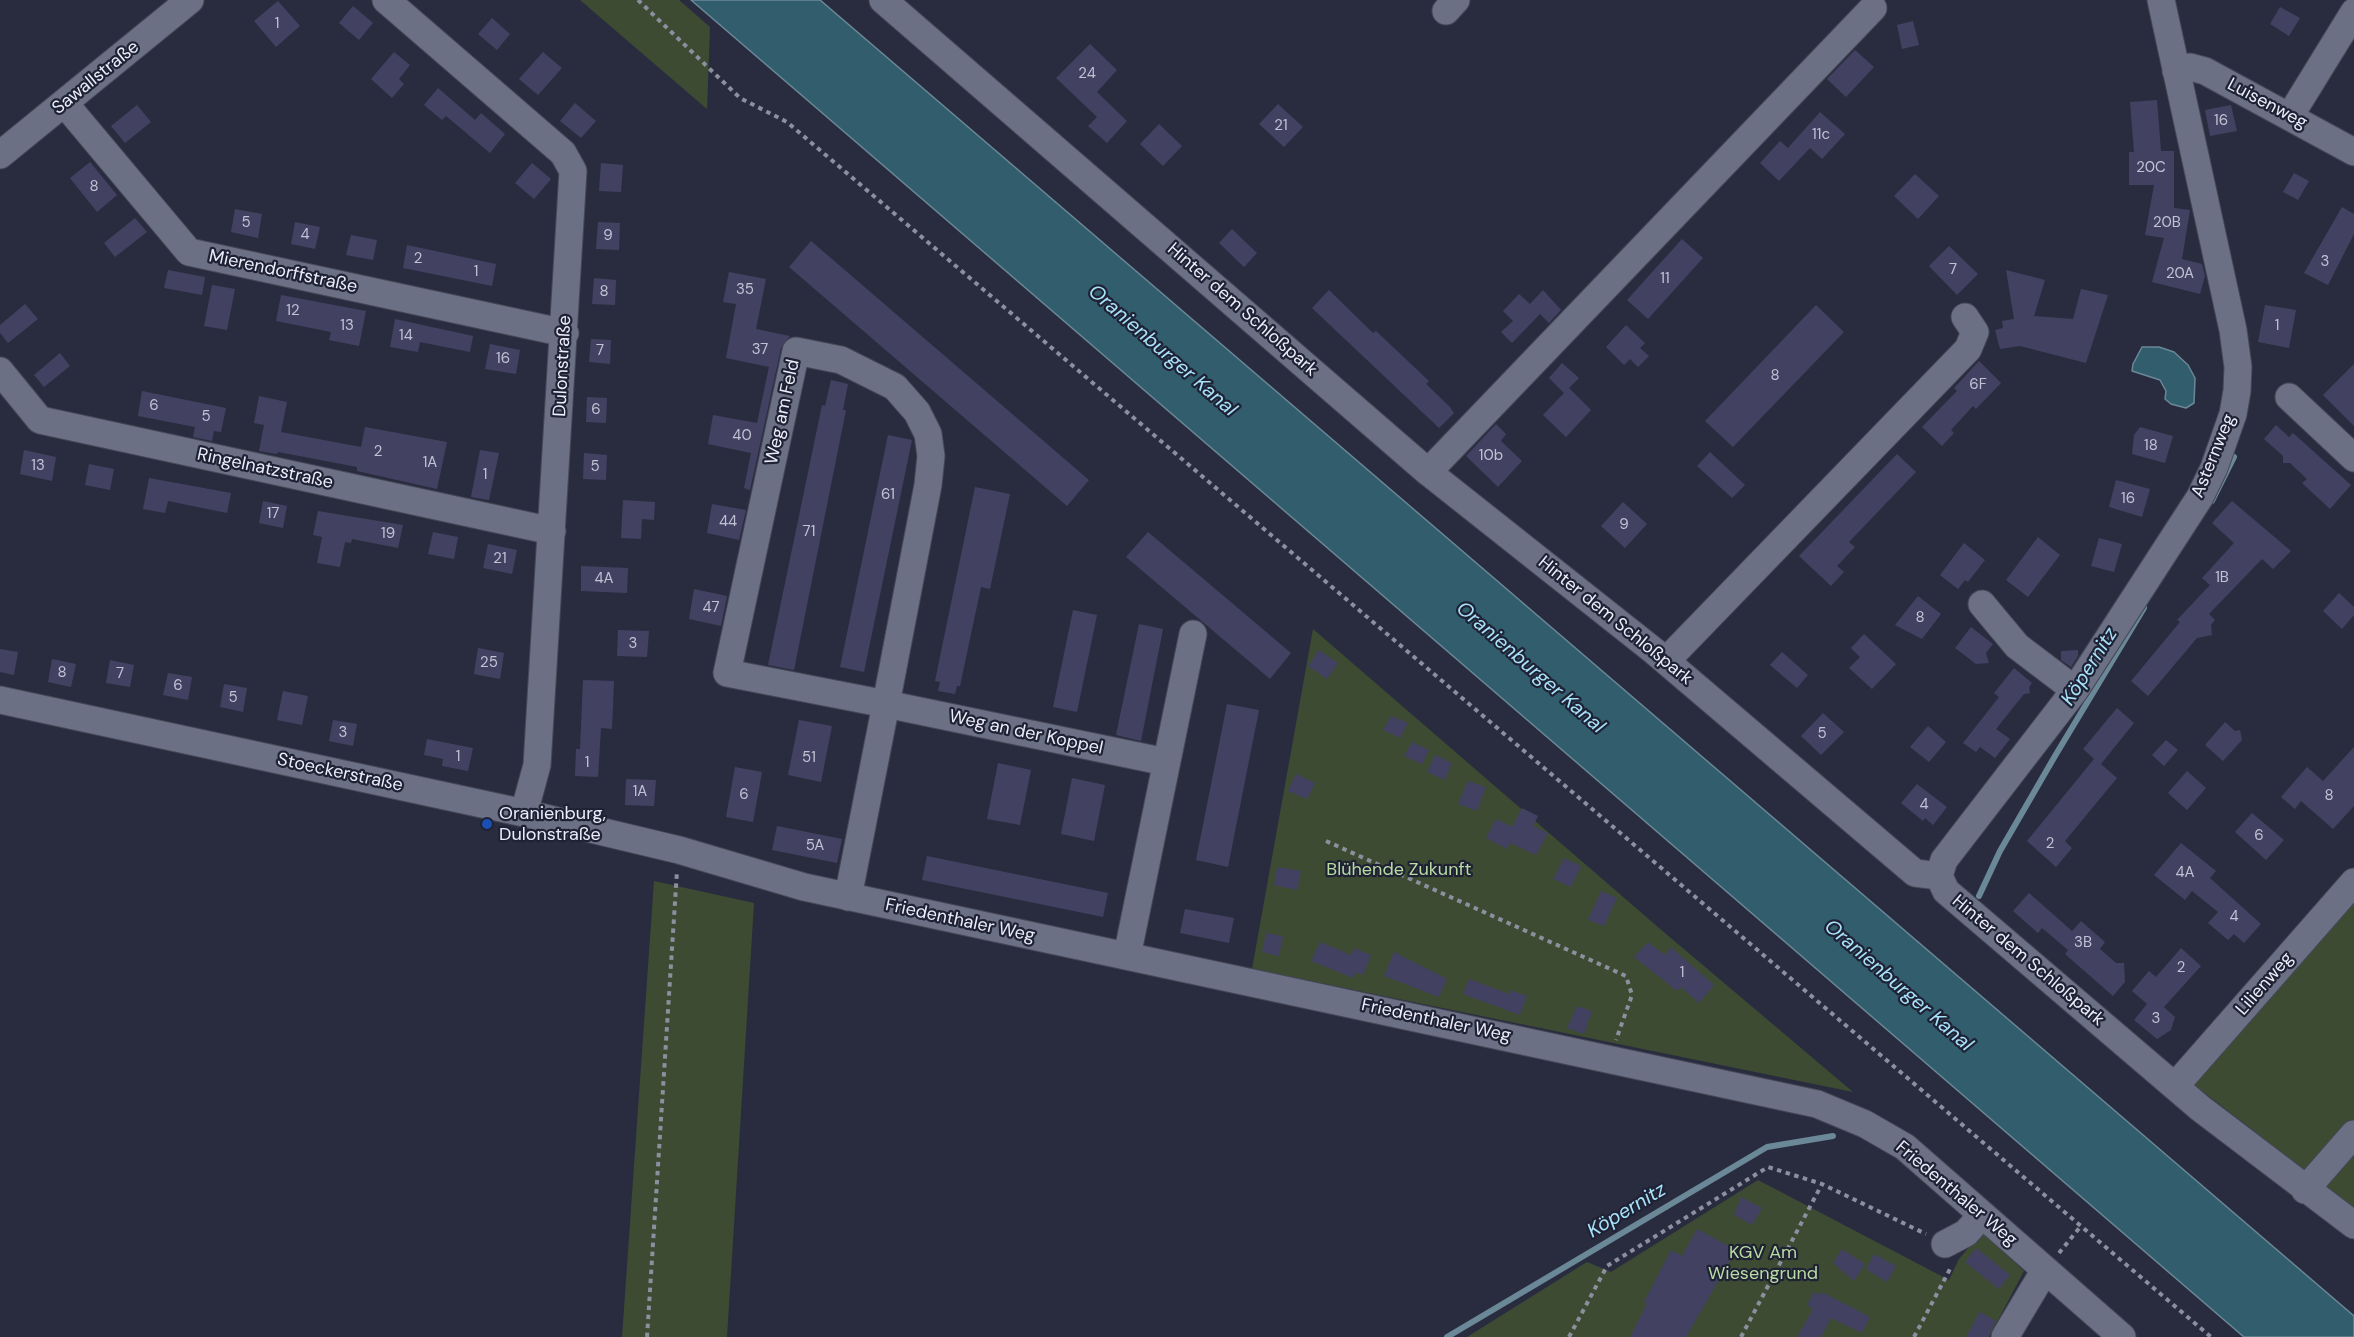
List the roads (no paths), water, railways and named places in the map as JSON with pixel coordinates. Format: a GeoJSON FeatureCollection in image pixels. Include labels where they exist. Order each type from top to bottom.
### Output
{"type":"FeatureCollection","features":[{"type":"Feature","properties":{"kind":"street","name":"Sawallstraße"},"geometry":{"type":"LineString","coordinates":[[0,155],[190,0]]}},
{"type":"Feature","properties":{"kind":"street","name":"Dulonstraße"},"geometry":{"type":"LineString","coordinates":[[386,0],[563,153],[573,171],[565,333],[537,765],[524,813]]}},
{"type":"Feature","properties":{"kind":"street","name":"Hinter dem Schloßpark"},"geometry":{"type":"LineString","coordinates":[[884,0],[1428,472],[1666,661],[1916,873],[1939,876],[1946,891],[2176,1085],[2200,1108],[2354,1226]]}},
{"type":"Feature","properties":{"kind":"street","name":"Asternweg"},"geometry":{"type":"LineString","coordinates":[[1939,876],[1944,860],[2075,690],[2200,497],[2214,468],[2233,414],[2238,366],[2233,330],[2161,0]]}},
{"type":"Feature","properties":{"kind":"street"},"geometry":{"type":"LineString","coordinates":[[1428,472],[1873,8]]}},
{"type":"Feature","properties":{"kind":"street"},"geometry":{"type":"LineString","coordinates":[[2290,116],[2354,12]]}},
{"type":"Feature","properties":{"kind":"street","name":"Luisenweg"},"geometry":{"type":"LineString","coordinates":[[2176,71],[2190,67],[2205,71],[2354,152]]}},
{"type":"Feature","properties":{"kind":"street","name":"Mierendorffstraße"},"geometry":{"type":"LineString","coordinates":[[65,104],[189,252],[565,333]]}},
{"type":"Feature","properties":{"kind":"street"},"geometry":{"type":"LineString","coordinates":[[1666,661],[1968,349],[1975,332],[1965,317]]}},
{"type":"Feature","properties":{"kind":"street","name":"Weg am Feld"},"geometry":{"type":"LineString","coordinates":[[848,897],[886,704],[928,486],[931,456],[928,434],[917,412],[895,387],[841,360],[796,351],[727,674],[886,704]]}},
{"type":"Feature","properties":{"kind":"street","name":"Ringelnatzstraße"},"geometry":{"type":"LineString","coordinates":[[0,371],[40,420],[552,531]]}},
{"type":"Feature","properties":{"kind":"street"},"geometry":{"type":"LineString","coordinates":[[2289,397],[2354,458]]}},
{"type":"Feature","properties":{"kind":"street"},"geometry":{"type":"LineString","coordinates":[[1982,604],[2017,646],[2075,690]]}},
{"type":"Feature","properties":{"kind":"street"},"geometry":{"type":"LineString","coordinates":[[1127,956],[1192,634]]}},
{"type":"Feature","properties":{"kind":"street","name":"Stoeckerstraße"},"geometry":{"type":"LineString","coordinates":[[0,700],[524,813],[678,850]]}},
{"type":"Feature","properties":{"kind":"street","name":"Weg an der Koppel"},"geometry":{"type":"LineString","coordinates":[[886,704],[1166,762]]}},
{"type":"Feature","properties":{"kind":"street","name":"Friedenthaler Weg"},"geometry":{"type":"LineString","coordinates":[[678,850],[736,869],[848,897],[1612,1058],[1816,1104],[1865,1124],[1905,1147],[2122,1337]]}},
{"type":"Feature","properties":{"kind":"street","name":"Lilienweg"},"geometry":{"type":"LineString","coordinates":[[2176,1085],[2354,882]]}},
{"type":"Feature","properties":{"kind":"street"},"geometry":{"type":"LineString","coordinates":[[2305,1190],[2354,1134]]}},
{"type":"Feature","properties":{"kind":"street"},"geometry":{"type":"LineString","coordinates":[[1944,1244],[1966,1233],[1982,1215]]}},
{"type":"Feature","properties":{"kind":"street"},"geometry":{"type":"LineString","coordinates":[[2005,1337],[2045,1270]]}},
{"type":"Feature","properties":{"kind":"water","name":"Oranienburger Kanal"},"geometry":{"type":"Polygon","coordinates":[[[691,0],[820,0],[2354,1316],[2354,1337],[2244,1337],[691,0]]]}},
{"type":"Feature","properties":{"kind":"water"},"geometry":{"type":"Polygon","coordinates":[[[2142,347],[2159,347],[2174,352],[2188,365],[2195,378],[2194,403],[2186,408],[2171,404],[2165,399],[2166,391],[2160,380],[2132,371],[2142,347]]]}},
{"type":"Feature","properties":{"kind":"waterway","name":"Köpernitz"},"geometry":{"type":"LineString","coordinates":[[2212,501],[2234,457]]}},
{"type":"Feature","properties":{"kind":"waterway","name":"Köpernitz"},"geometry":{"type":"LineString","coordinates":[[1979,896],[2000,851],[2144,608]]}},
{"type":"Feature","properties":{"kind":"waterway","name":"Köpernitz"},"geometry":{"type":"LineString","coordinates":[[1447,1337],[1767,1147],[1833,1136]]}},
{"type":"Feature","properties":{"kind":"place","name":"Oranienburg, Dulonstraße"},"geometry":{"type":"Point","coordinates":[487,824]}},
{"type":"Feature","properties":{"kind":"park label","name":"Blühende Zukunft"},"geometry":{"type":"Point","coordinates":[1399,870]}},
{"type":"Feature","properties":{"kind":"park label","name":"KGV Am Wiesengrund"},"geometry":{"type":"Point","coordinates":[1763,1263]}}]}
